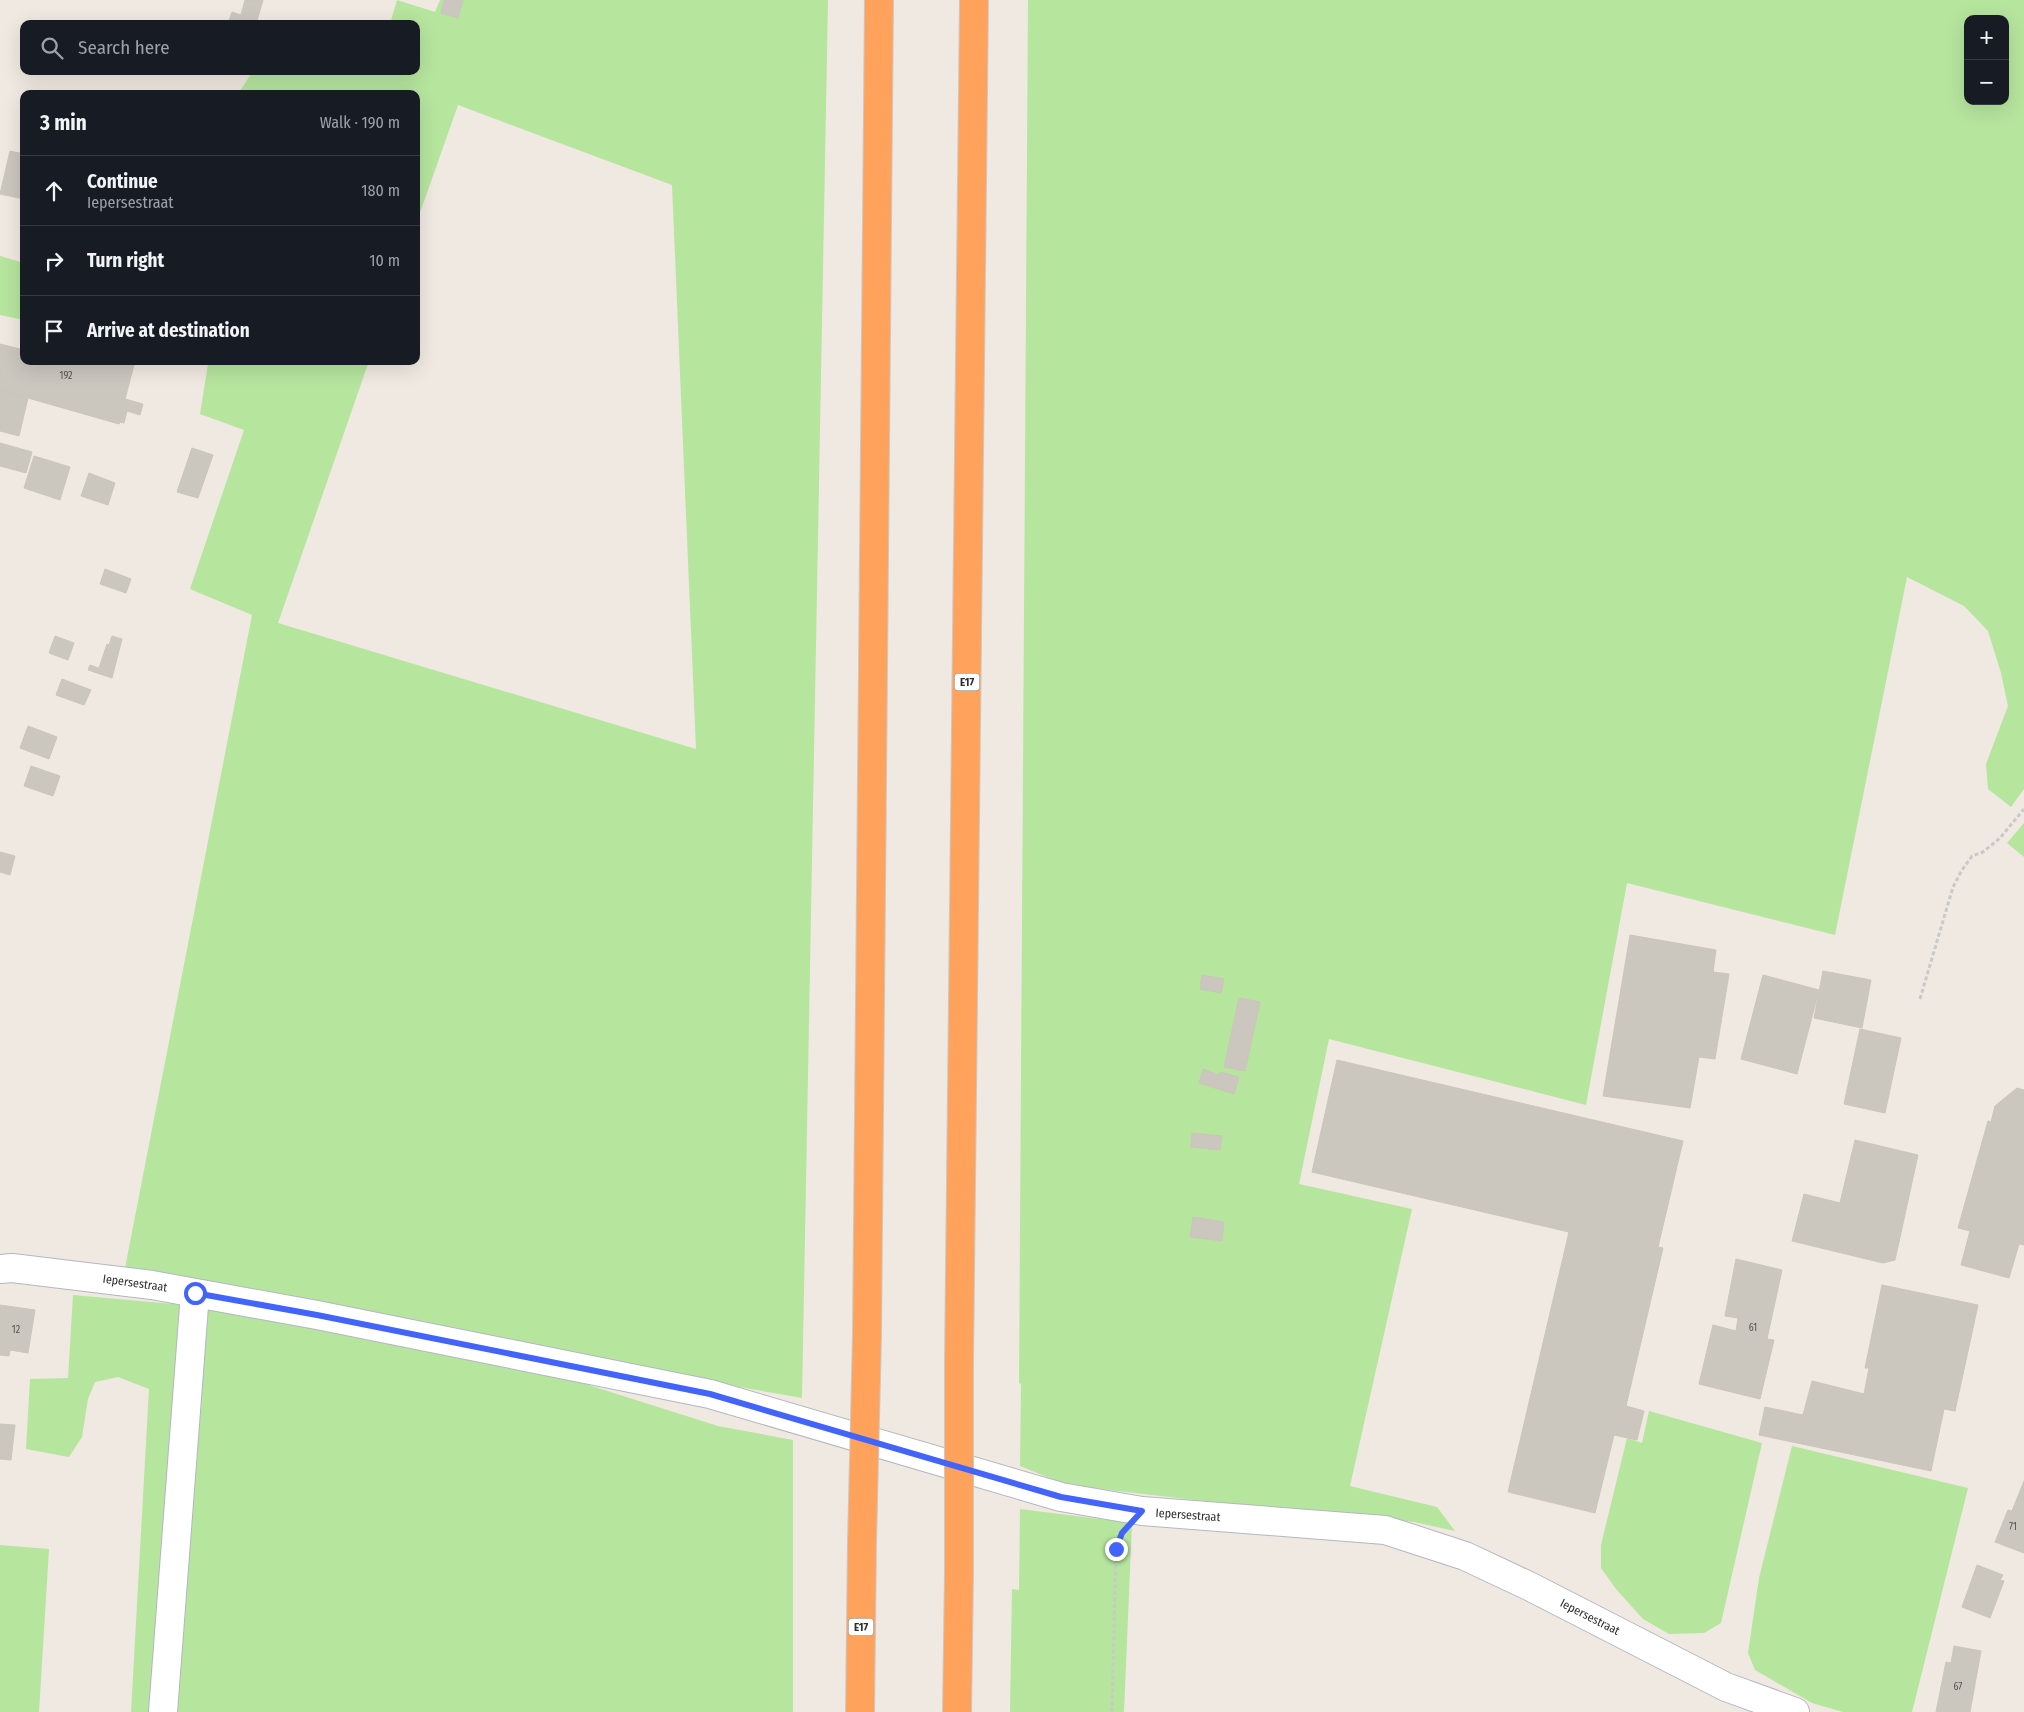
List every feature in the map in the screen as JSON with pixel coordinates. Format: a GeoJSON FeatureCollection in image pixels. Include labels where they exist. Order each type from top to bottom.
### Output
{"type":"FeatureCollection","features":[{"type":"Feature","properties":{"kind":"highway","name":"E17"},"geometry":{"type":"LineString","coordinates":[[860,1712],[867,1336],[879,0]]}},
{"type":"Feature","properties":{"kind":"highway","name":"E17"},"geometry":{"type":"LineString","coordinates":[[957,1712],[974,0]]}},
{"type":"Feature","properties":{"kind":"street","name":"Iepersestraat"},"geometry":{"type":"LineString","coordinates":[[0,1269],[12,1268],[152,1285],[336,1319],[710,1394],[1061,1497],[1142,1511],[1385,1530],[1465,1556],[1529,1586],[1726,1687],[1795,1712]]}},
{"type":"Feature","properties":{"kind":"street"},"geometry":{"type":"LineString","coordinates":[[163,1712],[195,1293]]}},
{"type":"Feature","properties":{"kind":"path"},"geometry":{"type":"LineString","coordinates":[[1920,999],[1954,887],[1962,870],[1972,856],[1983,852],[2000,838],[2024,809]]}},
{"type":"Feature","properties":{"kind":"path"},"geometry":{"type":"LineString","coordinates":[[1112,1712],[1116,1549],[1122,1533],[1142,1511]]}},
{"type":"Feature","properties":{"kind":"green space"},"geometry":{"type":"Polygon","coordinates":[[[397,0],[435,12],[440,0],[828,0],[802,1398],[125,1268],[252,615],[190,589],[244,430],[200,414],[208,365],[368,365],[278,623],[696,749],[672,185],[458,105],[420,213],[420,90],[241,90],[250,75],[420,75],[420,20],[391,20],[397,0]]]}},
{"type":"Feature","properties":{"kind":"green space"},"geometry":{"type":"Polygon","coordinates":[[[1028,0],[2024,0],[2024,789],[2011,807],[1988,789],[1986,764],[2008,706],[2001,673],[1988,631],[1964,606],[1907,577],[1835,935],[1627,883],[1586,1105],[1329,1039],[1299,1184],[1412,1209],[1350,1486],[1437,1507],[1455,1531],[1414,1522],[1358,1515],[1229,1504],[1067,1485],[1020,1466],[1021,1384],[1019,1383],[1028,0]]]}},
{"type":"Feature","properties":{"kind":"green space"},"geometry":{"type":"Polygon","coordinates":[[[0,256],[20,262],[20,319],[0,315],[0,256]]]}},
{"type":"Feature","properties":{"kind":"green space"},"geometry":{"type":"Polygon","coordinates":[[[2024,823],[2024,857],[2007,843],[2024,823]]]}},
{"type":"Feature","properties":{"kind":"green space"},"geometry":{"type":"Polygon","coordinates":[[[73,1295],[184,1305],[151,1712],[131,1712],[149,1389],[118,1377],[95,1382],[88,1399],[82,1437],[69,1457],[26,1449],[30,1379],[68,1378],[73,1295]]]}},
{"type":"Feature","properties":{"kind":"green space"},"geometry":{"type":"Polygon","coordinates":[[[207,1308],[560,1376],[718,1426],[793,1440],[793,1712],[173,1712],[207,1308]]]}},
{"type":"Feature","properties":{"kind":"green space"},"geometry":{"type":"Polygon","coordinates":[[[1649,1411],[1762,1443],[1721,1623],[1704,1633],[1669,1634],[1643,1619],[1616,1589],[1601,1568],[1601,1545],[1627,1438],[1642,1443],[1649,1411]]]}},
{"type":"Feature","properties":{"kind":"green space"},"geometry":{"type":"Polygon","coordinates":[[[1792,1446],[1968,1488],[1912,1712],[1843,1712],[1812,1703],[1755,1670],[1748,1653],[1759,1578],[1792,1446]]]}},
{"type":"Feature","properties":{"kind":"green space"},"geometry":{"type":"Polygon","coordinates":[[[1020,1509],[1132,1523],[1124,1712],[1010,1712],[1012,1589],[1019,1590],[1020,1509]]]}},
{"type":"Feature","properties":{"kind":"green space"},"geometry":{"type":"Polygon","coordinates":[[[0,1545],[49,1549],[39,1712],[0,1712],[0,1545]]]}},
{"type":"Feature","properties":{"kind":"building"},"geometry":{"type":"Polygon","coordinates":[[[245,0],[263,0],[257,20],[229,20],[232,12],[241,15],[245,0]]]}},
{"type":"Feature","properties":{"kind":"building"},"geometry":{"type":"Polygon","coordinates":[[[444,0],[463,0],[458,18],[441,13],[444,0]]]}},
{"type":"Feature","properties":{"kind":"building"},"geometry":{"type":"Polygon","coordinates":[[[10,151],[20,153],[20,198],[0,194],[10,151]]]}},
{"type":"Feature","properties":{"kind":"building"},"geometry":{"type":"Polygon","coordinates":[[[0,344],[20,349],[20,365],[134,365],[125,399],[143,404],[140,415],[127,411],[124,423],[120,422],[119,424],[0,390],[0,344]]]}},
{"type":"Feature","properties":{"kind":"building"},"geometry":{"type":"Polygon","coordinates":[[[0,390],[28,398],[19,436],[0,431],[0,390]]]}},
{"type":"Feature","properties":{"kind":"building"},"geometry":{"type":"Polygon","coordinates":[[[0,443],[32,452],[26,473],[0,466],[0,443]]]}},
{"type":"Feature","properties":{"kind":"building"},"geometry":{"type":"Polygon","coordinates":[[[192,448],[213,455],[198,498],[177,492],[192,448]]]}},
{"type":"Feature","properties":{"kind":"building"},"geometry":{"type":"Polygon","coordinates":[[[34,456],[70,467],[60,500],[24,488],[34,456]]]}},
{"type":"Feature","properties":{"kind":"building"},"geometry":{"type":"Polygon","coordinates":[[[89,473],[115,483],[108,505],[81,496],[89,473]]]}},
{"type":"Feature","properties":{"kind":"building"},"geometry":{"type":"Polygon","coordinates":[[[105,569],[131,579],[126,593],[100,584],[105,569]]]}},
{"type":"Feature","properties":{"kind":"building"},"geometry":{"type":"Polygon","coordinates":[[[55,636],[74,643],[68,660],[49,653],[55,636]]]}},
{"type":"Feature","properties":{"kind":"building"},"geometry":{"type":"Polygon","coordinates":[[[112,636],[122,639],[112,678],[88,670],[90,665],[99,668],[107,644],[109,645],[112,636]]]}},
{"type":"Feature","properties":{"kind":"building"},"geometry":{"type":"Polygon","coordinates":[[[62,679],[91,690],[84,705],[56,695],[62,679]]]}},
{"type":"Feature","properties":{"kind":"building"},"geometry":{"type":"Polygon","coordinates":[[[28,726],[57,737],[49,759],[20,748],[28,726]]]}},
{"type":"Feature","properties":{"kind":"building"},"geometry":{"type":"Polygon","coordinates":[[[31,766],[60,776],[53,796],[24,786],[31,766]]]}},
{"type":"Feature","properties":{"kind":"building"},"geometry":{"type":"Polygon","coordinates":[[[0,852],[15,856],[10,875],[0,872],[0,852]]]}},
{"type":"Feature","properties":{"kind":"building"},"geometry":{"type":"Polygon","coordinates":[[[1630,935],[1716,950],[1713,972],[1729,974],[1715,1059],[1699,1057],[1690,1108],[1603,1096],[1630,935]]]}},
{"type":"Feature","properties":{"kind":"building"},"geometry":{"type":"Polygon","coordinates":[[[1823,971],[1871,980],[1862,1028],[1814,1018],[1823,971]]]}},
{"type":"Feature","properties":{"kind":"building"},"geometry":{"type":"Polygon","coordinates":[[[1202,975],[1224,979],[1221,993],[1200,989],[1202,975]]]}},
{"type":"Feature","properties":{"kind":"building"},"geometry":{"type":"Polygon","coordinates":[[[1763,975],[1819,990],[1797,1074],[1741,1059],[1763,975]]]}},
{"type":"Feature","properties":{"kind":"building"},"geometry":{"type":"Polygon","coordinates":[[[1239,998],[1260,1002],[1245,1071],[1224,1067],[1239,998]]]}},
{"type":"Feature","properties":{"kind":"building"},"geometry":{"type":"Polygon","coordinates":[[[1860,1029],[1901,1038],[1885,1113],[1844,1104],[1860,1029]]]}},
{"type":"Feature","properties":{"kind":"building"},"geometry":{"type":"Polygon","coordinates":[[[1337,1060],[1683,1141],[1658,1247],[1663,1248],[1626,1406],[1644,1411],[1637,1440],[1614,1435],[1595,1513],[1508,1492],[1569,1232],[1312,1172],[1337,1060]]]}},
{"type":"Feature","properties":{"kind":"building"},"geometry":{"type":"Polygon","coordinates":[[[1203,1069],[1219,1075],[1220,1072],[1239,1077],[1234,1094],[1199,1083],[1203,1069]]]}},
{"type":"Feature","properties":{"kind":"building"},"geometry":{"type":"Polygon","coordinates":[[[2017,1088],[2024,1090],[2024,1245],[2019,1244],[2009,1278],[1961,1265],[1970,1231],[1958,1228],[1988,1121],[1991,1122],[1995,1106],[2017,1088]]]}},
{"type":"Feature","properties":{"kind":"building"},"geometry":{"type":"Polygon","coordinates":[[[1192,1133],[1222,1136],[1220,1150],[1191,1147],[1192,1133]]]}},
{"type":"Feature","properties":{"kind":"building"},"geometry":{"type":"Polygon","coordinates":[[[1855,1140],[1918,1155],[1895,1260],[1883,1263],[1792,1241],[1804,1194],[1840,1203],[1855,1140]]]}},
{"type":"Feature","properties":{"kind":"building"},"geometry":{"type":"Polygon","coordinates":[[[1193,1217],[1224,1222],[1222,1241],[1190,1237],[1193,1217]]]}},
{"type":"Feature","properties":{"kind":"building"},"geometry":{"type":"Polygon","coordinates":[[[1736,1259],[1782,1270],[1767,1339],[1774,1340],[1760,1399],[1699,1384],[1713,1325],[1736,1331],[1738,1318],[1725,1316],[1736,1259]]]}},
{"type":"Feature","properties":{"kind":"building"},"geometry":{"type":"Polygon","coordinates":[[[1882,1285],[1978,1305],[1955,1411],[1944,1409],[1931,1471],[1759,1435],[1765,1407],[1803,1415],[1812,1381],[1864,1394],[1869,1368],[1865,1368],[1882,1285]]]}},
{"type":"Feature","properties":{"kind":"building"},"geometry":{"type":"Polygon","coordinates":[[[0,1305],[35,1310],[28,1353],[10,1350],[9,1356],[0,1355],[0,1305]]]}},
{"type":"Feature","properties":{"kind":"building"},"geometry":{"type":"Polygon","coordinates":[[[0,1424],[15,1425],[11,1460],[0,1459],[0,1424]]]}},
{"type":"Feature","properties":{"kind":"building"},"geometry":{"type":"Polygon","coordinates":[[[2024,1481],[2024,1553],[1995,1542],[2008,1510],[2012,1511],[2024,1481]]]}},
{"type":"Feature","properties":{"kind":"building"},"geometry":{"type":"Polygon","coordinates":[[[1977,1565],[2003,1575],[2000,1580],[2004,1581],[1990,1618],[1962,1607],[1977,1565]]]}},
{"type":"Feature","properties":{"kind":"building"},"geometry":{"type":"Polygon","coordinates":[[[1954,1646],[1981,1651],[1970,1712],[1936,1712],[1946,1662],[1951,1663],[1954,1646]]]}},
{"type":"Feature","properties":{"kind":"route"},"geometry":{"type":"LineString","coordinates":[[195,1293],[317,1315],[710,1394],[1061,1497],[1142,1511],[1122,1533],[1116,1549]]}}]}
